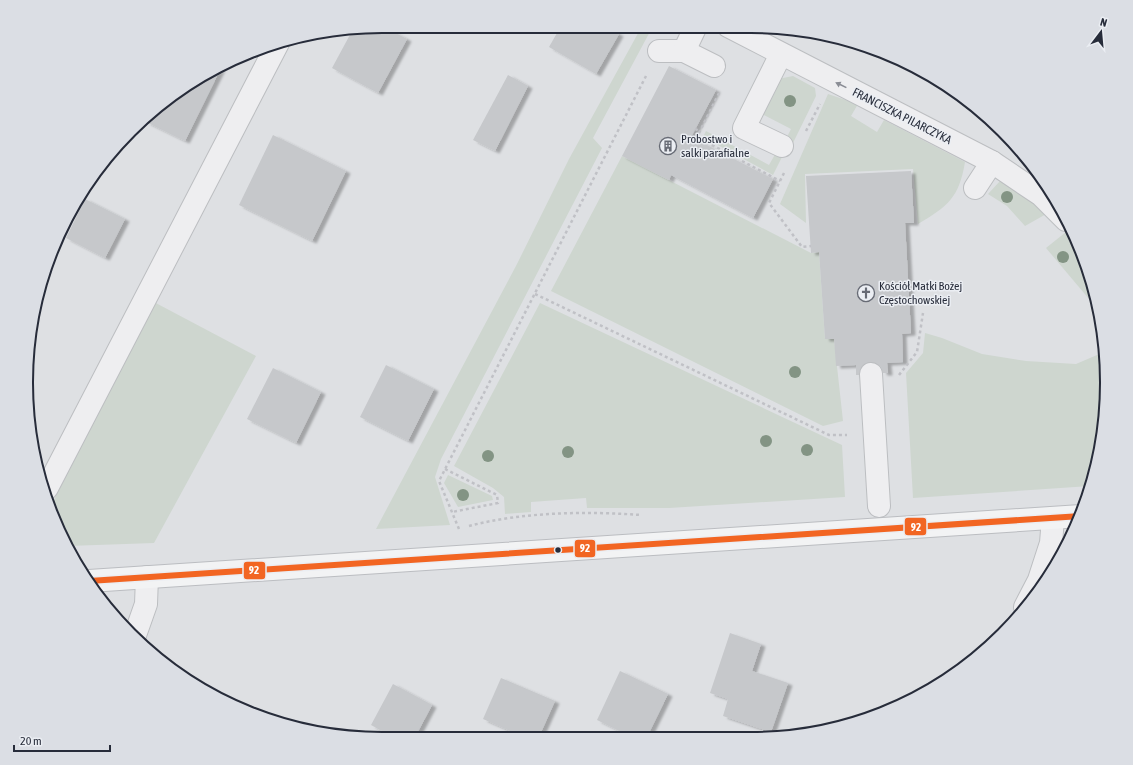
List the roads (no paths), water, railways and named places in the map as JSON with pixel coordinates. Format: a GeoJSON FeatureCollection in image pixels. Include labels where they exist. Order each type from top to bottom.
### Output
{"type":"FeatureCollection","features":[{"type":"Feature","properties":{"kind":"main road"},"geometry":{"type":"LineString","coordinates":[[95,581],[1073,517]]}},
{"type":"Feature","properties":{"kind":"street"},"geometry":{"type":"LineString","coordinates":[[684,51],[693,33]]}},
{"type":"Feature","properties":{"kind":"street","name":"FRANCISZKA PILARCZYKA"},"geometry":{"type":"LineString","coordinates":[[741,33],[992,162],[1041,195],[1052,206]]}},
{"type":"Feature","properties":{"kind":"street"},"geometry":{"type":"LineString","coordinates":[[48,484],[274,51]]}},
{"type":"Feature","properties":{"kind":"street"},"geometry":{"type":"LineString","coordinates":[[659,51],[684,51],[714,66]]}},
{"type":"Feature","properties":{"kind":"street"},"geometry":{"type":"LineString","coordinates":[[781,54],[744,128],[782,146]]}},
{"type":"Feature","properties":{"kind":"street"},"geometry":{"type":"LineString","coordinates":[[975,188],[992,162]]}},
{"type":"Feature","properties":{"kind":"street"},"geometry":{"type":"LineString","coordinates":[[872,374],[879,506]]}},
{"type":"Feature","properties":{"kind":"street"},"geometry":{"type":"LineString","coordinates":[[1039,580],[1051,543],[1053,518]]}},
{"type":"Feature","properties":{"kind":"street"},"geometry":{"type":"LineString","coordinates":[[136,631],[146,604],[147,577]]}},
{"type":"Feature","properties":{"kind":"place","name":"Probostwo i salki parafialne"},"geometry":{"type":"Point","coordinates":[668,146]}},
{"type":"Feature","properties":{"kind":"place","name":"Kościół Matki Bożej Częstochowskiej"},"geometry":{"type":"Point","coordinates":[866,293]}}]}
